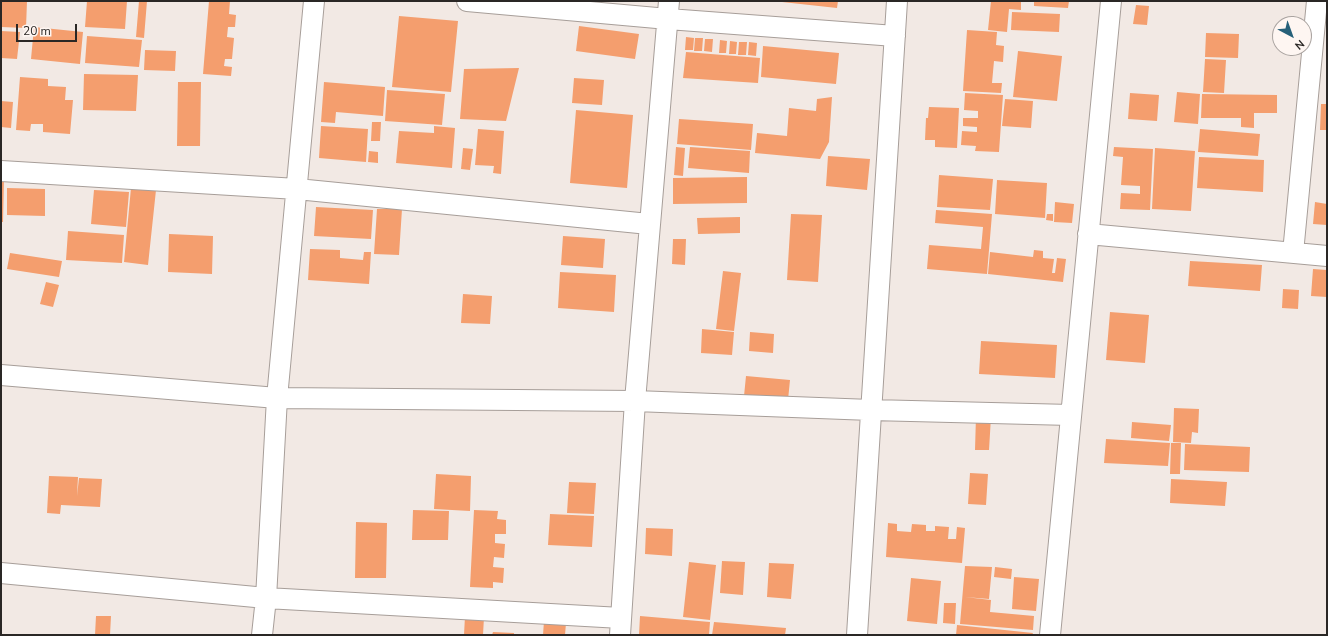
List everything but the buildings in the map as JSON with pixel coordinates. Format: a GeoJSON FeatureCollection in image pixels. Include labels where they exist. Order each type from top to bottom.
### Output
{"type":"FeatureCollection","features":[{"type":"Feature","properties":{"kind":"street"},"geometry":{"type":"LineString","coordinates":[[262,635],[266,598],[277,398],[314,1]]}},
{"type":"Feature","properties":{"kind":"street"},"geometry":{"type":"LineString","coordinates":[[467,1],[668,10],[895,36]]}},
{"type":"Feature","properties":{"kind":"street"},"geometry":{"type":"LineString","coordinates":[[857,635],[897,1]]}},
{"type":"Feature","properties":{"kind":"street"},"geometry":{"type":"LineString","coordinates":[[1050,635],[1111,1]]}},
{"type":"Feature","properties":{"kind":"street"},"geometry":{"type":"LineString","coordinates":[[1293,253],[1317,1]]}},
{"type":"Feature","properties":{"kind":"street"},"geometry":{"type":"LineString","coordinates":[[1,573],[266,598],[620,627],[635,401],[668,10]]}},
{"type":"Feature","properties":{"kind":"street"},"geometry":{"type":"LineString","coordinates":[[1,172],[297,189],[649,224]]}},
{"type":"Feature","properties":{"kind":"street"},"geometry":{"type":"LineString","coordinates":[[1088,234],[1327,256]]}},
{"type":"Feature","properties":{"kind":"street"},"geometry":{"type":"LineString","coordinates":[[1,375],[277,398],[635,401],[871,410],[1071,415]]}}]}
